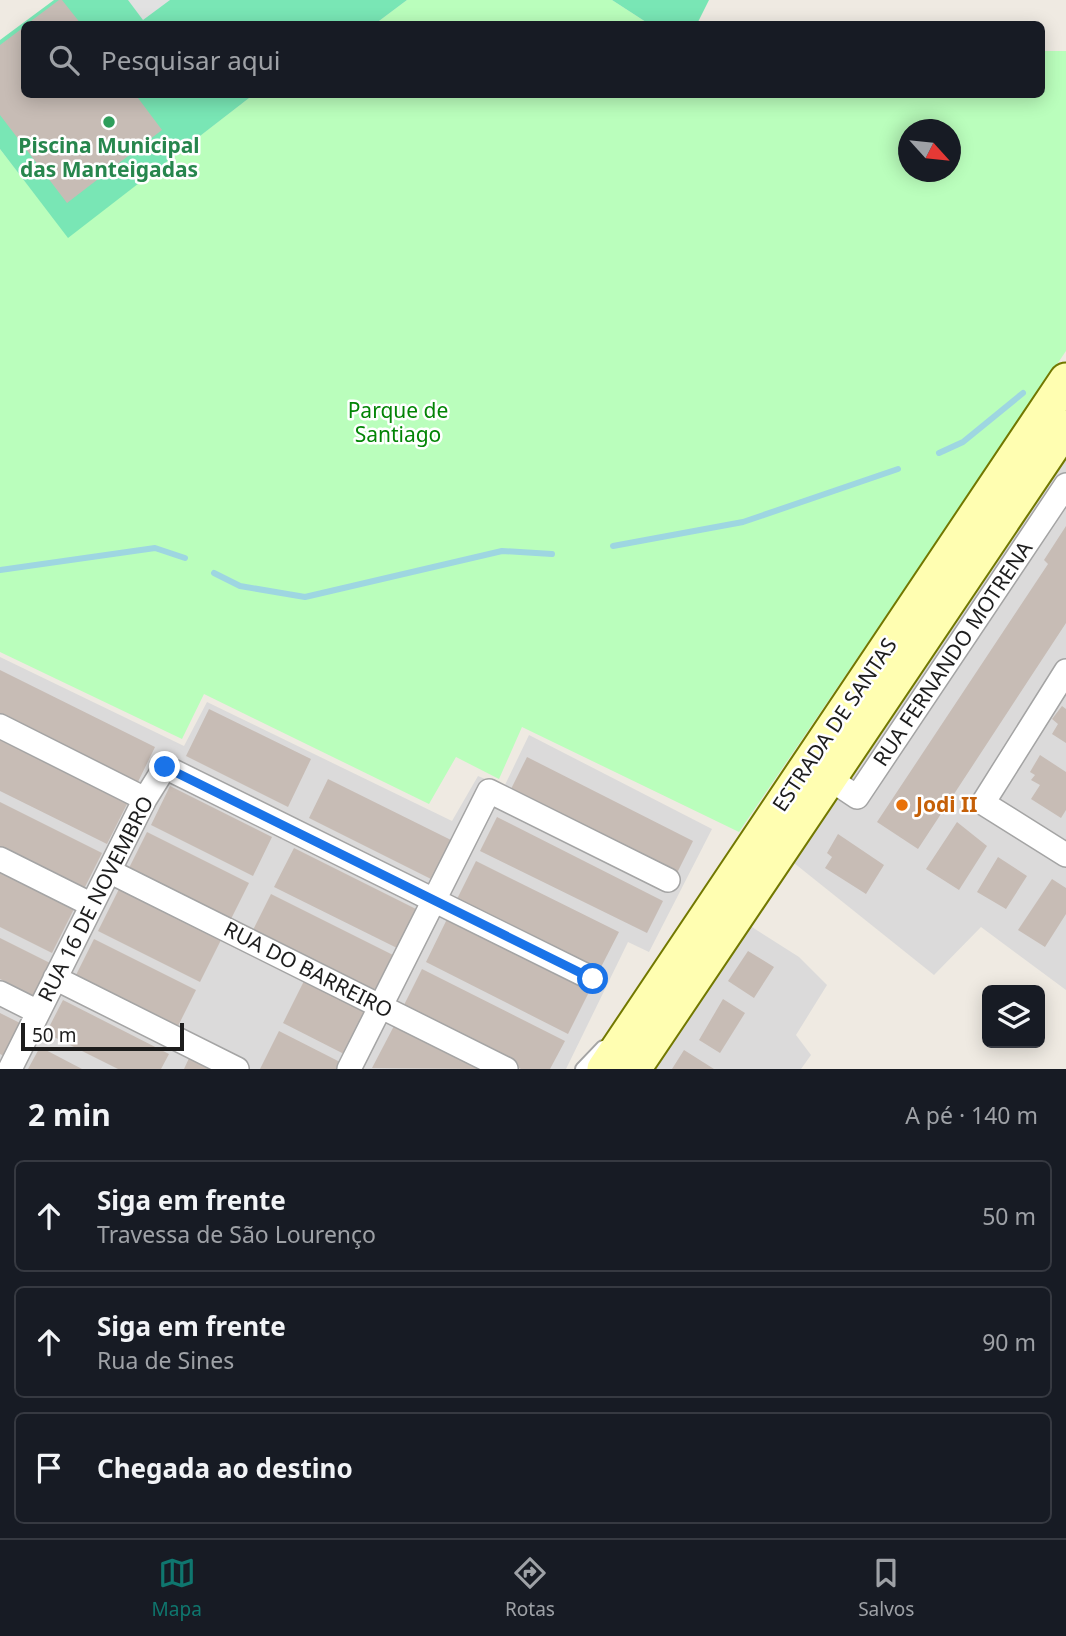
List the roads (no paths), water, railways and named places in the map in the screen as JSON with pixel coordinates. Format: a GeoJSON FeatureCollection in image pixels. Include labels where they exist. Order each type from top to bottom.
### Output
{"type":"FeatureCollection","features":[{"type":"Feature","properties":{"kind":"main road","name":"ESTRADA DE SANTAS"},"geometry":{"type":"LineString","coordinates":[[604,1069],[1066,380]]}},
{"type":"Feature","properties":{"kind":"main road","name":"ESTRADA DE SANTAS"},"geometry":{"type":"LineString","coordinates":[[635,1069],[830,779],[1055,466],[1066,427]]}},
{"type":"Feature","properties":{"kind":"street","name":"RUA FERNANDO MOTRENA"},"geometry":{"type":"LineString","coordinates":[[830,779],[857,797],[1066,485]]}},
{"type":"Feature","properties":{"kind":"street"},"geometry":{"type":"LineString","coordinates":[[1066,671],[984,803],[1066,855]]}},
{"type":"Feature","properties":{"kind":"street"},"geometry":{"type":"LineString","coordinates":[[0,726],[145,799]]}},
{"type":"Feature","properties":{"kind":"street","name":"RUA 16 DE NOVEMBRO"},"geometry":{"type":"LineString","coordinates":[[10,1069],[145,799],[165,767],[434,900]]}},
{"type":"Feature","properties":{"kind":"street"},"geometry":{"type":"LineString","coordinates":[[349,1069],[489,791],[668,880]]}},
{"type":"Feature","properties":{"kind":"street"},"geometry":{"type":"LineString","coordinates":[[0,859],[92,905]]}},
{"type":"Feature","properties":{"kind":"street","name":"RUA DO BARREIRO"},"geometry":{"type":"LineString","coordinates":[[109,870],[506,1069]]}},
{"type":"Feature","properties":{"kind":"street"},"geometry":{"type":"LineString","coordinates":[[434,900],[593,979]]}},
{"type":"Feature","properties":{"kind":"street"},"geometry":{"type":"LineString","coordinates":[[55,978],[237,1069]]}},
{"type":"Feature","properties":{"kind":"street"},"geometry":{"type":"LineString","coordinates":[[0,993],[38,1012]]}},
{"type":"Feature","properties":{"kind":"lane"},"geometry":{"type":"LineString","coordinates":[[582,1069],[646,1007]]}},
{"type":"Feature","properties":{"kind":"waterway"},"geometry":{"type":"LineString","coordinates":[[939,453],[963,442],[1023,393]]}},
{"type":"Feature","properties":{"kind":"waterway"},"geometry":{"type":"LineString","coordinates":[[613,546],[743,522],[898,469]]}},
{"type":"Feature","properties":{"kind":"waterway"},"geometry":{"type":"LineString","coordinates":[[0,570],[155,548],[185,558]]}},
{"type":"Feature","properties":{"kind":"waterway"},"geometry":{"type":"LineString","coordinates":[[214,573],[240,586],[305,597],[502,551],[552,554]]}},
{"type":"Feature","properties":{"kind":"place","name":"Piscina Municipal das Manteigadas"},"geometry":{"type":"Point","coordinates":[109,122]}},
{"type":"Feature","properties":{"kind":"place","name":"Jodi II"},"geometry":{"type":"Point","coordinates":[902,805]}},
{"type":"Feature","properties":{"kind":"park label","name":"Parque de Santiago"},"geometry":{"type":"Point","coordinates":[398,423]}}]}
